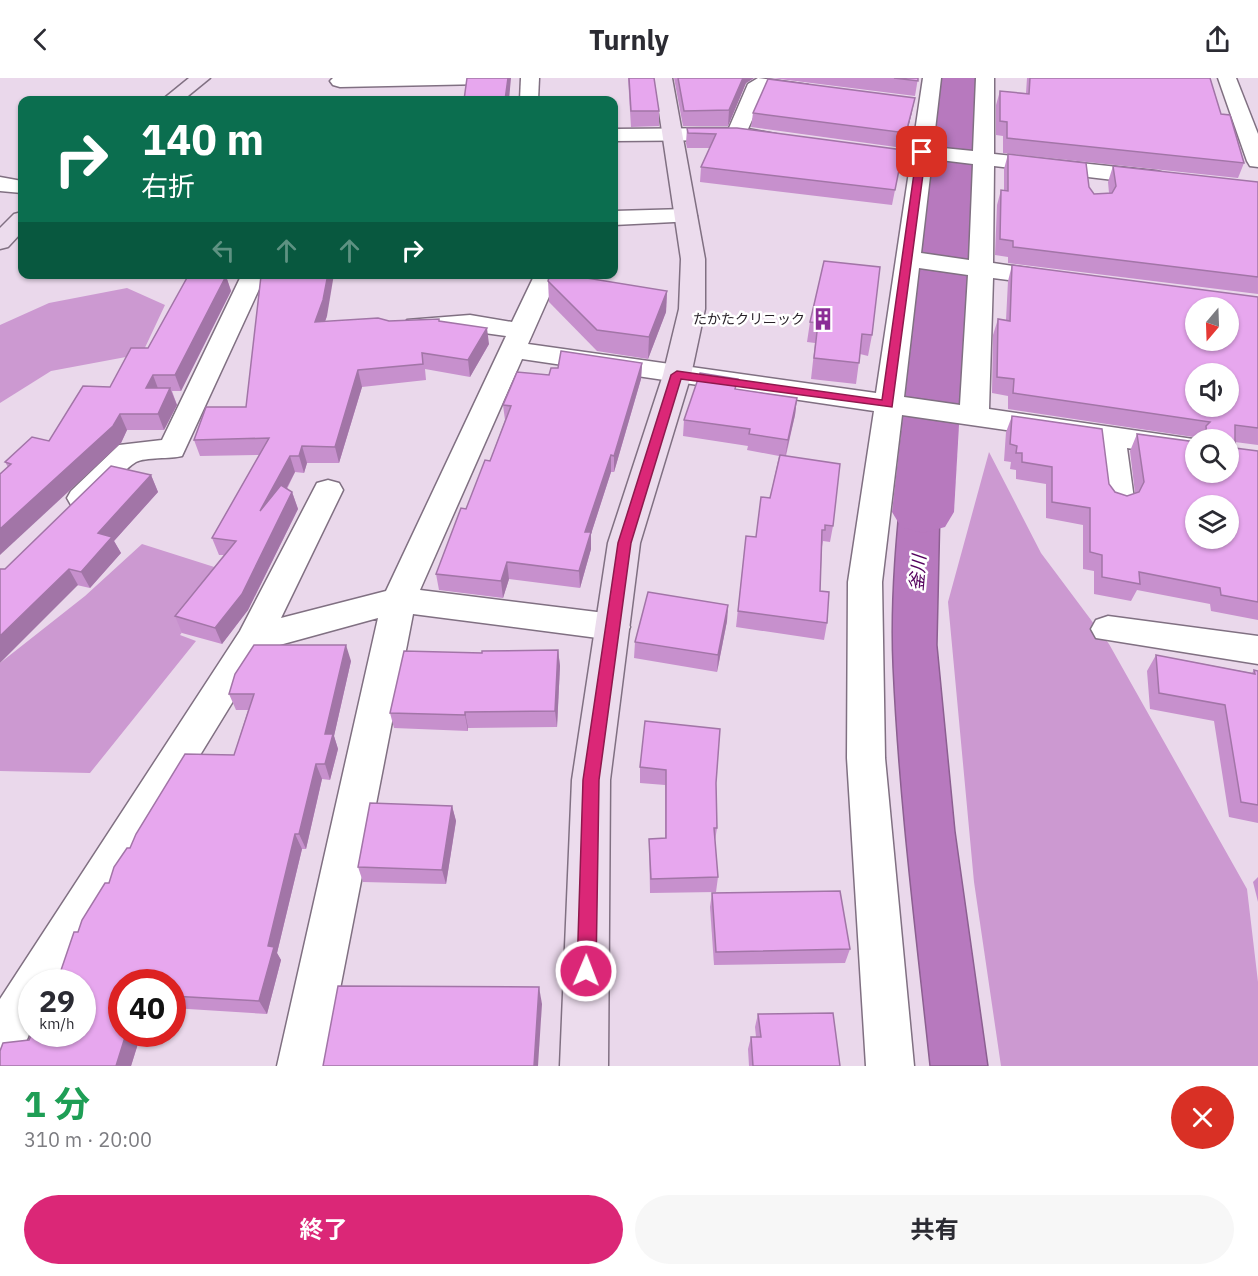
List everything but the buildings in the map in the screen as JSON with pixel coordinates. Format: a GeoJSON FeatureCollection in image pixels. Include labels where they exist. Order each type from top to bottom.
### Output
{"type":"FeatureCollection","features":[{"type":"Feature","properties":{"kind":"street"},"geometry":{"type":"LineString","coordinates":[[176,96],[201,78]]}},
{"type":"Feature","properties":{"kind":"street"},"geometry":{"type":"LineString","coordinates":[[339,79],[484,78]]}},
{"type":"Feature","properties":{"kind":"street"},"geometry":{"type":"LineString","coordinates":[[529,96],[530,78]]}},
{"type":"Feature","properties":{"kind":"street"},"geometry":{"type":"LineString","coordinates":[[584,1066],[591,780],[624,543],[677,375],[692,309],[693,259],[663,78]]}},
{"type":"Feature","properties":{"kind":"street"},"geometry":{"type":"LineString","coordinates":[[969,416],[981,269],[985,78]]}},
{"type":"Feature","properties":{"kind":"street"},"geometry":{"type":"LineString","coordinates":[[1220,78],[1227,78],[1249,114],[1258,161]]}},
{"type":"Feature","properties":{"kind":"street"},"geometry":{"type":"LineString","coordinates":[[339,79],[351,96]]}},
{"type":"Feature","properties":{"kind":"street"},"geometry":{"type":"LineString","coordinates":[[736,134],[758,84],[826,93]]}},
{"type":"Feature","properties":{"kind":"street"},"geometry":{"type":"LineString","coordinates":[[890,1066],[866,758],[865,594],[899,406],[913,156],[922,96]]}},
{"type":"Feature","properties":{"kind":"street"},"geometry":{"type":"LineString","coordinates":[[618,135],[736,134],[794,142]]}},
{"type":"Feature","properties":{"kind":"street"},"geometry":{"type":"LineString","coordinates":[[913,156],[984,160],[1094,182],[1176,180]]}},
{"type":"Feature","properties":{"kind":"street"},"geometry":{"type":"LineString","coordinates":[[0,184],[18,186]]}},
{"type":"Feature","properties":{"kind":"street"},"geometry":{"type":"LineString","coordinates":[[618,218],[686,216]]}},
{"type":"Feature","properties":{"kind":"street"},"geometry":{"type":"LineString","coordinates":[[0,242],[18,223]]}},
{"type":"Feature","properties":{"kind":"street"},"geometry":{"type":"LineString","coordinates":[[908,260],[1074,281]]}},
{"type":"Feature","properties":{"kind":"street"},"geometry":{"type":"LineString","coordinates":[[62,517],[129,452],[172,449],[252,279]]}},
{"type":"Feature","properties":{"kind":"street"},"geometry":{"type":"LineString","coordinates":[[300,1066],[399,600],[545,279]]}},
{"type":"Feature","properties":{"kind":"street"},"geometry":{"type":"LineString","coordinates":[[392,327],[470,323],[517,341],[677,375],[1185,446]]}},
{"type":"Feature","properties":{"kind":"street"},"geometry":{"type":"LineString","coordinates":[[1111,436],[1119,499]]}},
{"type":"Feature","properties":{"kind":"street"},"geometry":{"type":"LineString","coordinates":[[44,969],[253,639],[328,490]]}},
{"type":"Feature","properties":{"kind":"street"},"geometry":{"type":"LineString","coordinates":[[253,639],[399,600],[613,627]]}},
{"type":"Feature","properties":{"kind":"street"},"geometry":{"type":"LineString","coordinates":[[1108,629],[1258,650]]}},
{"type":"Feature","properties":{"kind":"street"},"geometry":{"type":"LineString","coordinates":[[0,1040],[18,1012]]}},
{"type":"Feature","properties":{"kind":"shaded area"},"geometry":{"type":"Polygon","coordinates":[[[127,288],[165,305],[142,354],[51,371],[0,403],[0,325],[49,303],[127,288]]]}},
{"type":"Feature","properties":{"kind":"shaded area"},"geometry":{"type":"Polygon","coordinates":[[[989,452],[1041,553],[1109,644],[1247,889],[1258,982],[1258,1066],[1001,1066],[974,882],[948,602],[989,452]]]}},
{"type":"Feature","properties":{"kind":"shaded area"},"geometry":{"type":"Polygon","coordinates":[[[142,544],[230,572],[180,635],[196,641],[90,773],[0,771],[0,663],[85,596],[142,544]]]}},
{"type":"Feature","properties":{"kind":"water"},"geometry":{"type":"Polygon","coordinates":[[[941,78],[967,78],[963,148],[934,145],[941,78]]]}},
{"type":"Feature","properties":{"kind":"water"},"geometry":{"type":"Polygon","coordinates":[[[933,161],[963,164],[955,257],[923,253],[933,161]]]}},
{"type":"Feature","properties":{"kind":"water"},"geometry":{"type":"Polygon","coordinates":[[[922,269],[956,273],[952,400],[911,393],[922,269]]]}},
{"type":"Feature","properties":{"kind":"water"},"geometry":{"type":"Polygon","coordinates":[[[908,419],[948,425],[940,513],[937,645],[955,831],[988,1066],[930,1066],[904,818],[893,668],[894,574],[908,419]]]}},
{"type":"Feature","properties":{"kind":"waterway","name":"釜川"},"geometry":{"type":"LineString","coordinates":[[923,512],[960,78]]}},
{"type":"Feature","properties":{"kind":"place","name":"たかたクリニック"},"geometry":{"type":"Point","coordinates":[823,319]}},
{"type":"Feature","properties":{"kind":"route"},"geometry":{"type":"LineString","coordinates":[[586,971],[591,780],[624,543],[677,375],[888,404],[922,152]]}}]}
